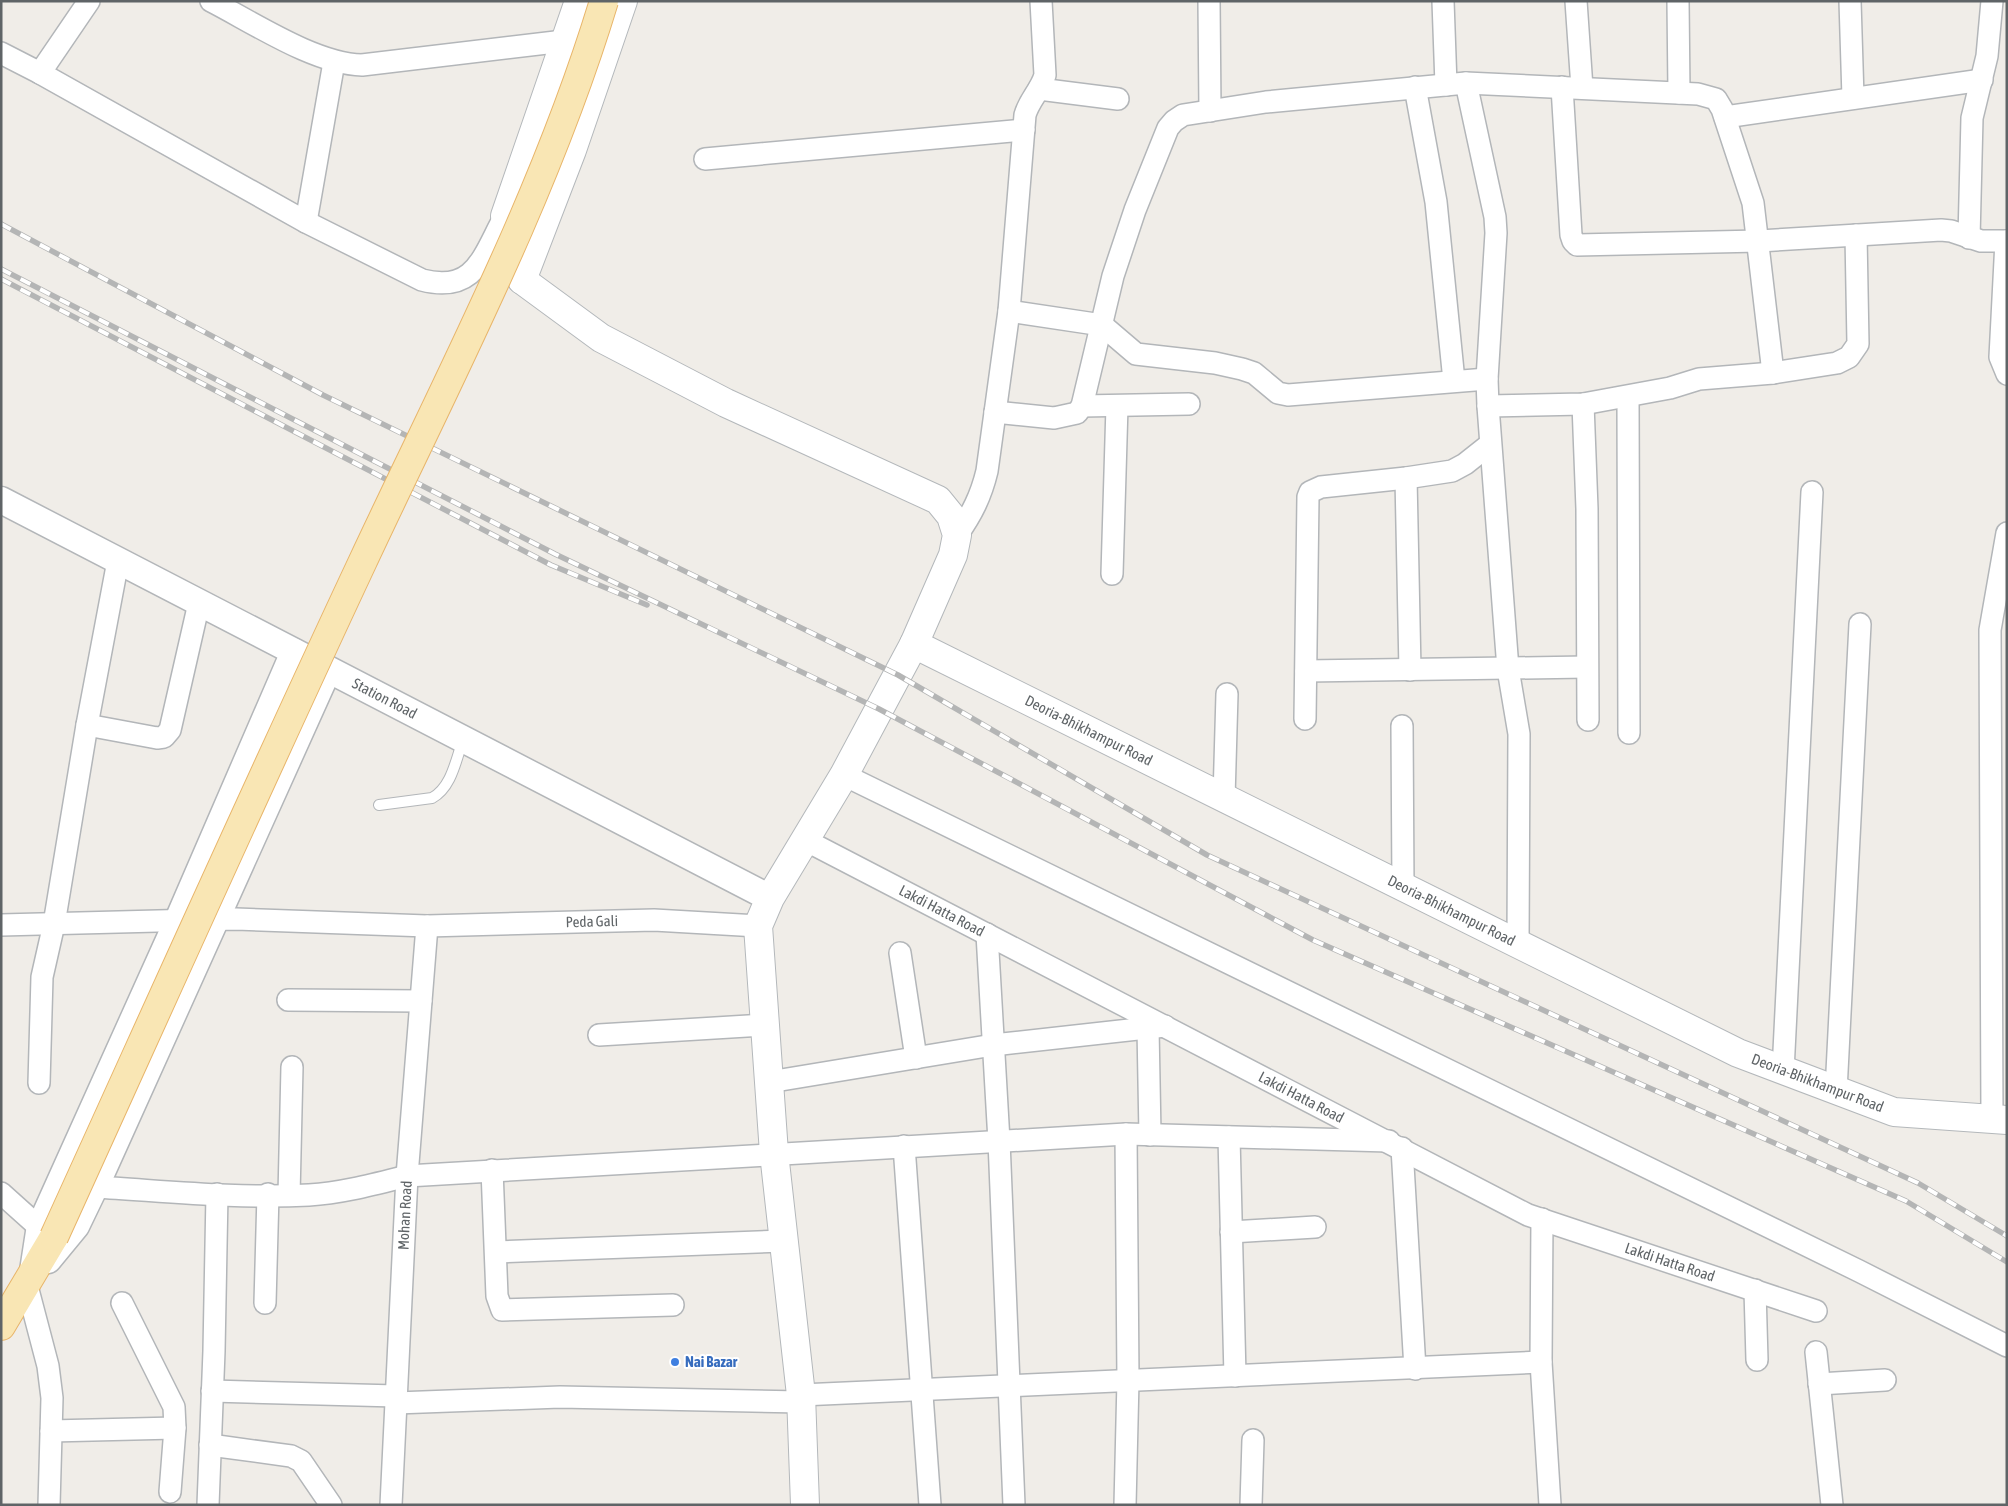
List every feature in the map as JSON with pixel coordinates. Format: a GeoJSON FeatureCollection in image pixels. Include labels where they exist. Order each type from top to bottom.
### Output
{"type":"FeatureCollection","features":[{"type":"Feature","properties":{"kind":"main road"},"geometry":{"type":"LineString","coordinates":[[579,1],[505,216],[507,234],[522,280],[601,338],[726,403],[938,500],[951,516],[957,535],[953,555],[914,644],[844,774],[770,898],[758,926],[774,1153],[801,1399],[804,1505]]}},
{"type":"Feature","properties":{"kind":"main road"},"geometry":{"type":"LineString","coordinates":[[1,1326],[30,1281],[47,1233],[500,268],[540,175],[592,42],[604,1]]}},
{"type":"Feature","properties":{"kind":"main road"},"geometry":{"type":"LineString","coordinates":[[522,280],[572,150],[624,1]]}},
{"type":"Feature","properties":{"kind":"main road","name":"Deoria-Bhikhampur Road"},"geometry":{"type":"LineString","coordinates":[[914,644],[1738,1053],[1894,1112],[1999,1119]]}},
{"type":"Feature","properties":{"kind":"street"},"geometry":{"type":"LineString","coordinates":[[40,73],[89,1]]}},
{"type":"Feature","properties":{"kind":"street"},"geometry":{"type":"LineString","coordinates":[[211,1],[334,62],[362,65],[564,41]]}},
{"type":"Feature","properties":{"kind":"street"},"geometry":{"type":"LineString","coordinates":[[957,535],[975,510],[982,494],[995,412],[1009,311],[1024,130],[1028,104],[1039,89],[1045,75],[1041,1]]}},
{"type":"Feature","properties":{"kind":"street"},"geometry":{"type":"LineString","coordinates":[[1209,1],[1210,111]]}},
{"type":"Feature","properties":{"kind":"street"},"geometry":{"type":"LineString","coordinates":[[1443,1],[1456,84],[1495,217],[1496,233],[1487,379],[1489,445],[1508,669],[1519,734],[1518,944]]}},
{"type":"Feature","properties":{"kind":"street"},"geometry":{"type":"LineString","coordinates":[[1576,1],[1572,88],[1572,242],[1578,244],[1759,241],[1941,230],[1951,230],[1968,238],[1981,241],[2007,242],[2000,357],[2007,374]]}},
{"type":"Feature","properties":{"kind":"street"},"geometry":{"type":"LineString","coordinates":[[1678,1],[1679,93]]}},
{"type":"Feature","properties":{"kind":"street"},"geometry":{"type":"LineString","coordinates":[[1850,1],[1853,98]]}},
{"type":"Feature","properties":{"kind":"street"},"geometry":{"type":"LineString","coordinates":[[1968,238],[1972,118],[1987,56],[1992,1]]}},
{"type":"Feature","properties":{"kind":"street"},"geometry":{"type":"LineString","coordinates":[[1,53],[306,222],[422,280],[437,284],[451,284],[463,279],[475,270],[505,216]]}},
{"type":"Feature","properties":{"kind":"street"},"geometry":{"type":"LineString","coordinates":[[306,222],[334,62]]}},
{"type":"Feature","properties":{"kind":"street"},"geometry":{"type":"LineString","coordinates":[[1725,117],[1982,80]]}},
{"type":"Feature","properties":{"kind":"street"},"geometry":{"type":"LineString","coordinates":[[995,412],[1054,418],[1077,413],[1082,406],[1113,276],[1135,210],[1168,128],[1174,121],[1183,116],[1266,102],[1456,84],[1679,93],[1708,95],[1716,99],[1725,117],[1753,203],[1759,241],[1773,373]]}},
{"type":"Feature","properties":{"kind":"street"},"geometry":{"type":"LineString","coordinates":[[1415,87],[1436,202],[1454,381]]}},
{"type":"Feature","properties":{"kind":"street"},"geometry":{"type":"LineString","coordinates":[[1039,89],[1118,99]]}},
{"type":"Feature","properties":{"kind":"street"},"geometry":{"type":"LineString","coordinates":[[705,159],[1024,130]]}},
{"type":"Feature","properties":{"kind":"street"},"geometry":{"type":"LineString","coordinates":[[1488,406],[1583,404],[1628,397],[1699,379],[1773,373],[1837,363],[1849,357],[1858,344],[1856,235]]}},
{"type":"Feature","properties":{"kind":"street"},"geometry":{"type":"LineString","coordinates":[[1009,311],[1102,325],[1136,354],[1215,363],[1242,369],[1254,373],[1278,393],[1288,395],[1487,379]]}},
{"type":"Feature","properties":{"kind":"street"},"geometry":{"type":"LineString","coordinates":[[1628,397],[1629,733]]}},
{"type":"Feature","properties":{"kind":"street"},"geometry":{"type":"LineString","coordinates":[[1082,406],[1189,404]]}},
{"type":"Feature","properties":{"kind":"street"},"geometry":{"type":"LineString","coordinates":[[1583,404],[1587,509],[1588,720]]}},
{"type":"Feature","properties":{"kind":"street"},"geometry":{"type":"LineString","coordinates":[[1112,574],[1117,406]]}},
{"type":"Feature","properties":{"kind":"street"},"geometry":{"type":"LineString","coordinates":[[1305,719],[1308,497],[1310,492],[1321,487],[1452,471],[1465,464],[1489,445]]}},
{"type":"Feature","properties":{"kind":"street"},"geometry":{"type":"LineString","coordinates":[[1406,478],[1410,670]]}},
{"type":"Feature","properties":{"kind":"street"},"geometry":{"type":"LineString","coordinates":[[1783,1071],[1812,492]]}},
{"type":"Feature","properties":{"kind":"street","name":"Station Road"},"geometry":{"type":"LineString","coordinates":[[1,500],[770,898]]}},
{"type":"Feature","properties":{"kind":"street"},"geometry":{"type":"LineString","coordinates":[[1999,1119],[1999,684],[1990,630],[2007,533]]}},
{"type":"Feature","properties":{"kind":"street"},"geometry":{"type":"LineString","coordinates":[[39,1083],[41,983],[54,924],[87,724],[118,561]]}},
{"type":"Feature","properties":{"kind":"street"},"geometry":{"type":"LineString","coordinates":[[87,724],[157,738],[164,737],[170,730],[199,603]]}},
{"type":"Feature","properties":{"kind":"street"},"geometry":{"type":"LineString","coordinates":[[1836,1090],[1860,624]]}},
{"type":"Feature","properties":{"kind":"street"},"geometry":{"type":"LineString","coordinates":[[1,1193],[47,1233],[178,920],[294,652]]}},
{"type":"Feature","properties":{"kind":"street"},"geometry":{"type":"LineString","coordinates":[[1306,671],[1587,667]]}},
{"type":"Feature","properties":{"kind":"street"},"geometry":{"type":"LineString","coordinates":[[49,1505],[52,1398],[48,1366],[30,1281],[76,1226],[328,670]]}},
{"type":"Feature","properties":{"kind":"street"},"geometry":{"type":"LineString","coordinates":[[1224,798],[1227,694]]}},
{"type":"Feature","properties":{"kind":"street"},"geometry":{"type":"LineString","coordinates":[[1402,726],[1403,887]]}},
{"type":"Feature","properties":{"kind":"street"},"geometry":{"type":"LineString","coordinates":[[844,774],[1850,1266],[2007,1346]]}},
{"type":"Feature","properties":{"kind":"street","name":"Lakdi Hatta Road"},"geometry":{"type":"LineString","coordinates":[[805,840],[986,934],[1156,1027],[1395,1145],[1528,1214],[1816,1311]]}},
{"type":"Feature","properties":{"kind":"street","name":"Peda Gali"},"geometry":{"type":"LineString","coordinates":[[1,925],[216,920],[427,926],[654,920],[758,926]]}},
{"type":"Feature","properties":{"kind":"street","name":"Mohan Road"},"geometry":{"type":"LineString","coordinates":[[392,1505],[407,1176],[427,926]]}},
{"type":"Feature","properties":{"kind":"street"},"geometry":{"type":"LineString","coordinates":[[986,934],[999,1141],[1014,1505]]}},
{"type":"Feature","properties":{"kind":"street"},"geometry":{"type":"LineString","coordinates":[[900,953],[916,1058]]}},
{"type":"Feature","properties":{"kind":"street"},"geometry":{"type":"LineString","coordinates":[[288,1000],[421,1001]]}},
{"type":"Feature","properties":{"kind":"street"},"geometry":{"type":"LineString","coordinates":[[598,1035],[765,1025]]}},
{"type":"Feature","properties":{"kind":"street"},"geometry":{"type":"LineString","coordinates":[[769,1082],[993,1045],[1156,1027],[1150,1135]]}},
{"type":"Feature","properties":{"kind":"street"},"geometry":{"type":"LineString","coordinates":[[265,1303],[292,1067]]}},
{"type":"Feature","properties":{"kind":"street"},"geometry":{"type":"LineString","coordinates":[[95,1187],[216,1194],[309,1195],[346,1191],[407,1176],[774,1153],[1126,1134],[1395,1145],[1415,1369]]}},
{"type":"Feature","properties":{"kind":"street"},"geometry":{"type":"LineString","coordinates":[[1125,1505],[1128,1380],[1126,1134]]}},
{"type":"Feature","properties":{"kind":"street"},"geometry":{"type":"LineString","coordinates":[[1229,1137],[1235,1376]]}},
{"type":"Feature","properties":{"kind":"street"},"geometry":{"type":"LineString","coordinates":[[904,1146],[930,1505]]}},
{"type":"Feature","properties":{"kind":"street"},"geometry":{"type":"LineString","coordinates":[[492,1170],[498,1296],[502,1310],[673,1305]]}},
{"type":"Feature","properties":{"kind":"street"},"geometry":{"type":"LineString","coordinates":[[208,1505],[216,1194]]}},
{"type":"Feature","properties":{"kind":"street"},"geometry":{"type":"LineString","coordinates":[[1542,1219],[1541,1362],[1550,1505]]}},
{"type":"Feature","properties":{"kind":"street"},"geometry":{"type":"LineString","coordinates":[[1232,1232],[1315,1227]]}},
{"type":"Feature","properties":{"kind":"street"},"geometry":{"type":"LineString","coordinates":[[496,1252],[784,1241]]}},
{"type":"Feature","properties":{"kind":"street"},"geometry":{"type":"LineString","coordinates":[[1755,1290],[1757,1360]]}},
{"type":"Feature","properties":{"kind":"street"},"geometry":{"type":"LineString","coordinates":[[122,1303],[174,1407],[175,1428],[170,1492]]}},
{"type":"Feature","properties":{"kind":"street"},"geometry":{"type":"LineString","coordinates":[[1816,1352],[1832,1505]]}},
{"type":"Feature","properties":{"kind":"street"},"geometry":{"type":"LineString","coordinates":[[212,1391],[396,1399],[560,1397],[801,1399],[921,1388],[1415,1369],[1541,1362]]}},
{"type":"Feature","properties":{"kind":"street"},"geometry":{"type":"LineString","coordinates":[[1819,1384],[1885,1380]]}},
{"type":"Feature","properties":{"kind":"street"},"geometry":{"type":"LineString","coordinates":[[51,1431],[175,1428]]}},
{"type":"Feature","properties":{"kind":"street"},"geometry":{"type":"LineString","coordinates":[[1251,1505],[1253,1440]]}},
{"type":"Feature","properties":{"kind":"street"},"geometry":{"type":"LineString","coordinates":[[210,1445],[291,1456],[305,1465],[332,1505]]}},
{"type":"Feature","properties":{"kind":"lane"},"geometry":{"type":"LineString","coordinates":[[379,805],[432,798],[440,794],[446,785],[463,740]]}},
{"type":"Feature","properties":{"kind":"railway"},"geometry":{"type":"LineString","coordinates":[[1,224],[323,395],[898,675],[1207,855],[1918,1183],[2007,1236]]}},
{"type":"Feature","properties":{"kind":"railway"},"geometry":{"type":"LineString","coordinates":[[1,269],[555,554],[879,709],[1313,940],[1906,1201],[2007,1262]]}},
{"type":"Feature","properties":{"kind":"railway"},"geometry":{"type":"LineString","coordinates":[[1,279],[551,565],[647,605]]}},
{"type":"Feature","properties":{"kind":"place","name":"Nai Bazar"},"geometry":{"type":"Point","coordinates":[675,1362]}}]}
